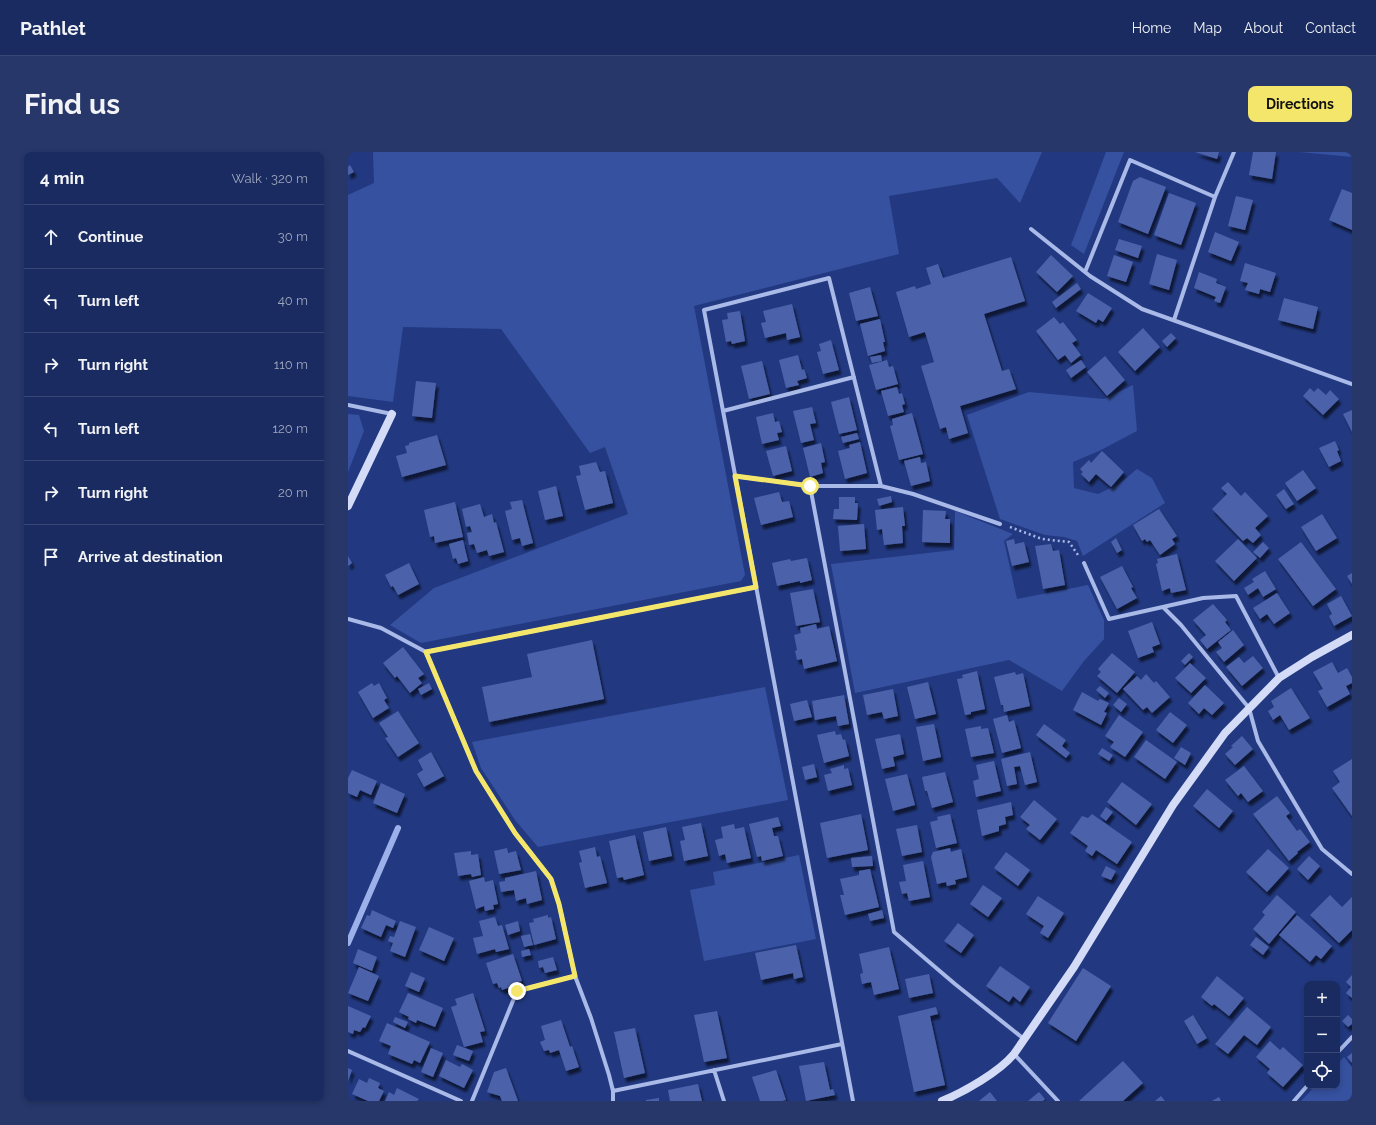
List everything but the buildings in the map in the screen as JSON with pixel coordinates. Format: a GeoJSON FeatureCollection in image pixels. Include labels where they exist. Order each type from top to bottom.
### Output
{"type":"FeatureCollection","features":[{"type":"Feature","properties":{"kind":"street"},"geometry":{"type":"LineString","coordinates":[[1174,320],[1215,197],[1234,152]]}},
{"type":"Feature","properties":{"kind":"street"},"geometry":{"type":"LineString","coordinates":[[1085,272],[1130,160],[1215,197]]}},
{"type":"Feature","properties":{"kind":"street"},"geometry":{"type":"LineString","coordinates":[[1031,229],[1085,272],[1142,309],[1352,384]]}},
{"type":"Feature","properties":{"kind":"street"},"geometry":{"type":"LineString","coordinates":[[853,1101],[704,310],[829,278],[881,486]]}},
{"type":"Feature","properties":{"kind":"street"},"geometry":{"type":"LineString","coordinates":[[723,411],[854,377]]}},
{"type":"Feature","properties":{"kind":"street"},"geometry":{"type":"LineString","coordinates":[[348,405],[392,414],[348,506]]}},
{"type":"Feature","properties":{"kind":"street"},"geometry":{"type":"LineString","coordinates":[[735,476],[810,486],[881,486],[913,494],[1000,524]]}},
{"type":"Feature","properties":{"kind":"street"},"geometry":{"type":"LineString","coordinates":[[810,486],[894,932],[955,984],[1024,1039]]}},
{"type":"Feature","properties":{"kind":"street"},"geometry":{"type":"LineString","coordinates":[[1084,563],[1109,619],[1164,608],[1203,598],[1236,596],[1279,678]]}},
{"type":"Feature","properties":{"kind":"street"},"geometry":{"type":"LineString","coordinates":[[426,652],[756,587]]}},
{"type":"Feature","properties":{"kind":"street"},"geometry":{"type":"LineString","coordinates":[[1164,608],[1181,626],[1249,708],[1258,741],[1322,849],[1352,874]]}},
{"type":"Feature","properties":{"kind":"street"},"geometry":{"type":"LineString","coordinates":[[348,619],[381,628],[426,652],[476,771],[515,833],[551,879],[559,904],[575,976],[591,1018],[613,1091],[613,1101]]}},
{"type":"Feature","properties":{"kind":"street"},"geometry":{"type":"LineString","coordinates":[[942,1101],[975,1083],[1008,1060],[1014,1054],[1074,967],[1173,805],[1225,733],[1279,678],[1312,656],[1352,634]]}},
{"type":"Feature","properties":{"kind":"street"},"geometry":{"type":"LineString","coordinates":[[472,1101],[517,991],[575,976]]}},
{"type":"Feature","properties":{"kind":"street"},"geometry":{"type":"LineString","coordinates":[[1340,1050],[1352,1036]]}},
{"type":"Feature","properties":{"kind":"street"},"geometry":{"type":"LineString","coordinates":[[613,1091],[842,1044]]}},
{"type":"Feature","properties":{"kind":"street"},"geometry":{"type":"LineString","coordinates":[[348,1051],[461,1101]]}},
{"type":"Feature","properties":{"kind":"street"},"geometry":{"type":"LineString","coordinates":[[1014,1054],[1058,1101]]}},
{"type":"Feature","properties":{"kind":"street"},"geometry":{"type":"LineString","coordinates":[[714,1070],[724,1101]]}},
{"type":"Feature","properties":{"kind":"street"},"geometry":{"type":"LineString","coordinates":[[1294,1101],[1304,1089]]}},
{"type":"Feature","properties":{"kind":"path"},"geometry":{"type":"LineString","coordinates":[[1000,524],[1042,539],[1069,542],[1084,563]]}},
{"type":"Feature","properties":{"kind":"shaded area"},"geometry":{"type":"Polygon","coordinates":[[[373,152],[1042,152],[1020,203],[997,178],[889,196],[899,254],[694,306],[745,575],[741,581],[421,643],[390,625],[434,588],[628,514],[605,447],[590,453],[501,329],[403,327],[393,402],[348,396],[348,195],[374,183],[373,152]]]}},
{"type":"Feature","properties":{"kind":"shaded area"},"geometry":{"type":"Polygon","coordinates":[[[1106,152],[1124,152],[1084,254],[1071,245],[1106,152]]]}},
{"type":"Feature","properties":{"kind":"shaded area"},"geometry":{"type":"Polygon","coordinates":[[[1299,152],[1352,152],[1352,157],[1299,152]]]}},
{"type":"Feature","properties":{"kind":"shaded area"},"geometry":{"type":"Polygon","coordinates":[[[1133,385],[1137,431],[1099,451],[1073,462],[1074,488],[1098,494],[1119,484],[1137,469],[1152,478],[1165,503],[1083,556],[1077,541],[1064,537],[1045,535],[1000,519],[967,415],[1029,392],[1104,399],[1133,385]]]}},
{"type":"Feature","properties":{"kind":"shaded area"},"geometry":{"type":"Polygon","coordinates":[[[348,414],[359,415],[364,431],[348,472],[348,414]]]}},
{"type":"Feature","properties":{"kind":"shaded area"},"geometry":{"type":"Polygon","coordinates":[[[955,511],[1013,534],[1004,541],[1017,599],[1088,585],[1104,620],[1104,639],[1084,661],[1062,691],[1009,660],[855,693],[831,564],[954,550],[955,511]]]}},
{"type":"Feature","properties":{"kind":"shaded area"},"geometry":{"type":"Polygon","coordinates":[[[765,687],[788,800],[538,847],[515,820],[481,768],[472,742],[765,687]]]}},
{"type":"Feature","properties":{"kind":"shaded area"},"geometry":{"type":"Polygon","coordinates":[[[799,855],[816,939],[704,961],[690,890],[715,885],[713,872],[799,855]]]}},
{"type":"Feature","properties":{"kind":"shaded area"},"geometry":{"type":"Polygon","coordinates":[[[1344,1057],[1352,1067],[1352,1101],[1301,1101],[1312,1089],[1340,1089],[1340,1061],[1344,1057]]]}},
{"type":"Feature","properties":{"kind":"waterway"},"geometry":{"type":"LineString","coordinates":[[348,943],[398,828]]}},
{"type":"Feature","properties":{"kind":"route"},"geometry":{"type":"LineString","coordinates":[[517,991],[575,976],[559,904],[551,879],[515,833],[476,771],[426,652],[756,587],[735,476],[810,486]]}}]}
